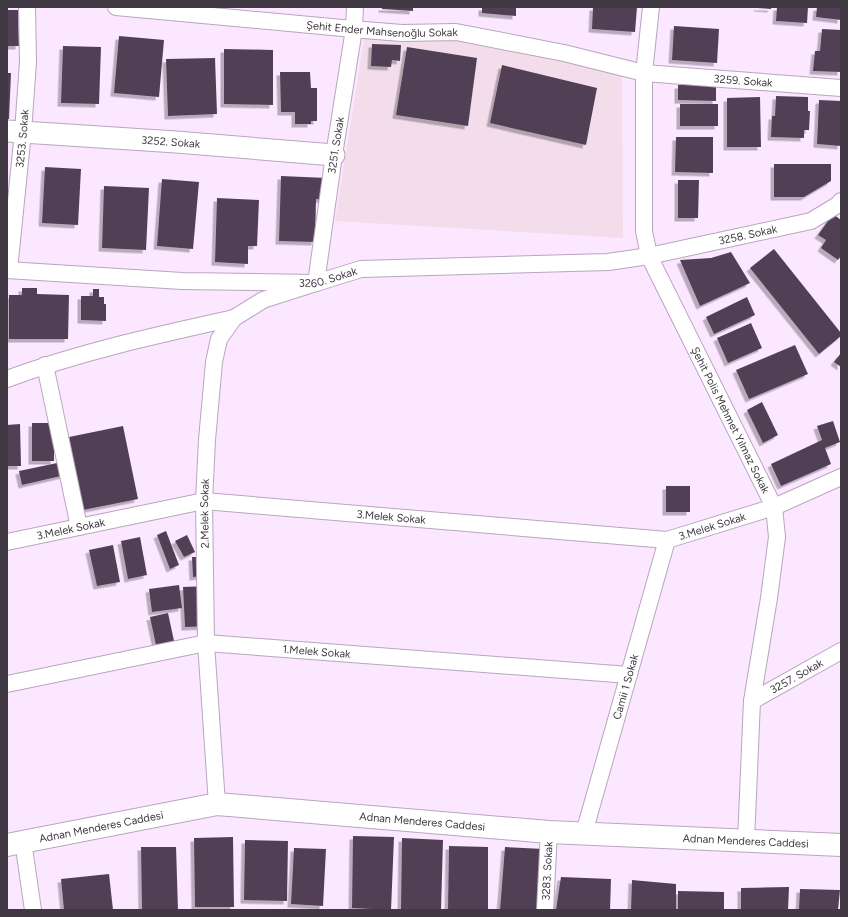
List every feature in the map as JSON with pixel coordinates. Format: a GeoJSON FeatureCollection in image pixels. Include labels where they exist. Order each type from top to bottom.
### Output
{"type":"FeatureCollection","features":[{"type":"Feature","properties":{"kind":"main road","name":"Adnan Menderes Caddesi"},"geometry":{"type":"LineString","coordinates":[[15,843],[216,804],[549,832],[830,845]]}},
{"type":"Feature","properties":{"kind":"street","name":"3253. Sokak"},"geometry":{"type":"LineString","coordinates":[[8,270],[15,131],[28,62],[27,7]]}},
{"type":"Feature","properties":{"kind":"street","name":"Şehit Ender Mahsenoğlu Sokak"},"geometry":{"type":"LineString","coordinates":[[116,7],[354,30],[402,33],[456,32],[564,53],[644,73]]}},
{"type":"Feature","properties":{"kind":"street","name":"3251. Sokak"},"geometry":{"type":"LineString","coordinates":[[316,283],[354,30],[355,7]]}},
{"type":"Feature","properties":{"kind":"street","name":"Şehit Polis Mehmet Yılmaz Sokak"},"geometry":{"type":"LineString","coordinates":[[651,7],[644,73],[644,231],[649,256],[774,507],[777,537],[769,598],[752,701],[746,841]]}},
{"type":"Feature","properties":{"kind":"street","name":"3259. Sokak"},"geometry":{"type":"LineString","coordinates":[[644,73],[841,88]]}},
{"type":"Feature","properties":{"kind":"street","name":"3252. Sokak"},"geometry":{"type":"LineString","coordinates":[[15,131],[176,142],[334,156]]}},
{"type":"Feature","properties":{"kind":"street","name":"3258. Sokak"},"geometry":{"type":"LineString","coordinates":[[649,256],[811,221],[839,204],[841,201]]}},
{"type":"Feature","properties":{"kind":"street","name":"3260. Sokak"},"geometry":{"type":"LineString","coordinates":[[8,270],[182,281],[316,283],[361,269],[608,262],[649,256]]}},
{"type":"Feature","properties":{"kind":"street","name":"2.Melek Sokak"},"geometry":{"type":"LineString","coordinates":[[216,804],[206,643],[204,501],[214,362],[219,339],[234,318],[263,300],[316,283]]}},
{"type":"Feature","properties":{"kind":"street"},"geometry":{"type":"LineString","coordinates":[[7,379],[45,365],[170,332],[234,318]]}},
{"type":"Feature","properties":{"kind":"street"},"geometry":{"type":"LineString","coordinates":[[45,365],[79,526]]}},
{"type":"Feature","properties":{"kind":"street","name":"3.Melek Sokak"},"geometry":{"type":"LineString","coordinates":[[7,542],[204,501],[667,540],[774,507],[841,477]]}},
{"type":"Feature","properties":{"kind":"street","name":"Camii 1 Sokak"},"geometry":{"type":"LineString","coordinates":[[584,833],[667,540]]}},
{"type":"Feature","properties":{"kind":"street","name":"1.Melek Sokak"},"geometry":{"type":"LineString","coordinates":[[7,684],[206,643],[629,675]]}},
{"type":"Feature","properties":{"kind":"street","name":"3257. Sokak"},"geometry":{"type":"LineString","coordinates":[[752,701],[841,651]]}},
{"type":"Feature","properties":{"kind":"street","name":"3283. Sokak"},"geometry":{"type":"LineString","coordinates":[[544,910],[549,832]]}},
{"type":"Feature","properties":{"kind":"street"},"geometry":{"type":"LineString","coordinates":[[830,845],[841,835]]}},
{"type":"Feature","properties":{"kind":"street"},"geometry":{"type":"LineString","coordinates":[[15,843],[34,910]]}},
{"type":"Feature","properties":{"kind":"shaded area"},"geometry":{"type":"Polygon","coordinates":[[[365,33],[455,37],[622,75],[623,238],[335,221],[365,33]]]}},
{"type":"Feature","properties":{"kind":"building"},"geometry":{"type":"Polygon","coordinates":[[[382,7],[413,7],[413,11],[382,9],[382,7]]]}},
{"type":"Feature","properties":{"kind":"building"},"geometry":{"type":"Polygon","coordinates":[[[482,7],[516,7],[516,16],[482,13],[482,7]]]}},
{"type":"Feature","properties":{"kind":"building"},"geometry":{"type":"Polygon","coordinates":[[[593,7],[637,7],[635,32],[592,29],[593,7]]]}},
{"type":"Feature","properties":{"kind":"building"},"geometry":{"type":"Polygon","coordinates":[[[771,7],[771,9],[757,8],[771,7]]]}},
{"type":"Feature","properties":{"kind":"building"},"geometry":{"type":"Polygon","coordinates":[[[777,7],[808,7],[807,23],[776,21],[777,7]]]}},
{"type":"Feature","properties":{"kind":"building"},"geometry":{"type":"Polygon","coordinates":[[[817,7],[841,7],[841,20],[816,17],[817,7]]]}},
{"type":"Feature","properties":{"kind":"building"},"geometry":{"type":"Polygon","coordinates":[[[7,10],[18,10],[19,46],[7,46],[7,10]]]}},
{"type":"Feature","properties":{"kind":"building"},"geometry":{"type":"Polygon","coordinates":[[[674,26],[719,29],[717,63],[672,60],[674,26]]]}},
{"type":"Feature","properties":{"kind":"building"},"geometry":{"type":"Polygon","coordinates":[[[822,29],[841,30],[841,72],[813,71],[815,51],[820,51],[822,29]]]}},
{"type":"Feature","properties":{"kind":"building"},"geometry":{"type":"Polygon","coordinates":[[[119,36],[164,40],[159,97],[114,93],[119,36]]]}},
{"type":"Feature","properties":{"kind":"building"},"geometry":{"type":"Polygon","coordinates":[[[372,44],[401,45],[400,61],[392,60],[391,67],[371,66],[372,44]]]}},
{"type":"Feature","properties":{"kind":"building"},"geometry":{"type":"Polygon","coordinates":[[[63,46],[101,47],[99,104],[61,103],[63,46]]]}},
{"type":"Feature","properties":{"kind":"building"},"geometry":{"type":"Polygon","coordinates":[[[407,47],[477,58],[468,126],[396,115],[407,47]]]}},
{"type":"Feature","properties":{"kind":"building"},"geometry":{"type":"Polygon","coordinates":[[[224,49],[273,50],[273,105],[224,104],[224,49]]]}},
{"type":"Feature","properties":{"kind":"building"},"geometry":{"type":"Polygon","coordinates":[[[215,58],[217,114],[168,116],[166,59],[215,58]]]}},
{"type":"Feature","properties":{"kind":"building"},"geometry":{"type":"Polygon","coordinates":[[[502,65],[597,88],[586,145],[490,123],[502,65]]]}},
{"type":"Feature","properties":{"kind":"building"},"geometry":{"type":"Polygon","coordinates":[[[280,72],[310,72],[311,88],[317,88],[317,121],[311,121],[311,124],[295,124],[295,112],[281,112],[280,72]]]}},
{"type":"Feature","properties":{"kind":"building"},"geometry":{"type":"Polygon","coordinates":[[[7,73],[11,73],[9,119],[7,119],[7,73]]]}},
{"type":"Feature","properties":{"kind":"building"},"geometry":{"type":"Polygon","coordinates":[[[678,85],[716,85],[716,101],[678,100],[678,85]]]}},
{"type":"Feature","properties":{"kind":"building"},"geometry":{"type":"Polygon","coordinates":[[[776,96],[808,97],[808,111],[810,111],[809,130],[804,130],[804,138],[771,137],[772,116],[775,116],[776,96]]]}},
{"type":"Feature","properties":{"kind":"building"},"geometry":{"type":"Polygon","coordinates":[[[760,97],[761,147],[727,147],[727,98],[760,97]]]}},
{"type":"Feature","properties":{"kind":"building"},"geometry":{"type":"Polygon","coordinates":[[[819,100],[841,101],[841,146],[817,144],[819,100]]]}},
{"type":"Feature","properties":{"kind":"building"},"geometry":{"type":"Polygon","coordinates":[[[680,104],[718,104],[718,126],[680,126],[680,104]]]}},
{"type":"Feature","properties":{"kind":"building"},"geometry":{"type":"Polygon","coordinates":[[[676,137],[713,137],[713,173],[675,172],[676,137]]]}},
{"type":"Feature","properties":{"kind":"building"},"geometry":{"type":"Polygon","coordinates":[[[774,164],[831,164],[831,181],[804,197],[774,197],[774,164]]]}},
{"type":"Feature","properties":{"kind":"building"},"geometry":{"type":"Polygon","coordinates":[[[45,167],[81,169],[78,225],[42,223],[45,167]]]}},
{"type":"Feature","properties":{"kind":"building"},"geometry":{"type":"Polygon","coordinates":[[[281,176],[327,178],[326,200],[316,199],[315,242],[279,241],[281,176]]]}},
{"type":"Feature","properties":{"kind":"building"},"geometry":{"type":"Polygon","coordinates":[[[162,179],[199,182],[193,249],[157,246],[162,179]]]}},
{"type":"Feature","properties":{"kind":"building"},"geometry":{"type":"Polygon","coordinates":[[[678,180],[699,180],[698,218],[678,218],[678,180]]]}},
{"type":"Feature","properties":{"kind":"building"},"geometry":{"type":"Polygon","coordinates":[[[104,186],[149,188],[146,250],[102,248],[104,186]]]}},
{"type":"Feature","properties":{"kind":"building"},"geometry":{"type":"Polygon","coordinates":[[[217,198],[259,200],[257,246],[248,246],[248,264],[215,262],[217,198]]]}},
{"type":"Feature","properties":{"kind":"building"},"geometry":{"type":"Polygon","coordinates":[[[833,214],[841,220],[841,256],[838,260],[821,248],[826,240],[818,235],[833,214]]]}},
{"type":"Feature","properties":{"kind":"building"},"geometry":{"type":"Polygon","coordinates":[[[774,249],[841,333],[841,336],[819,354],[750,268],[774,249]]]}},
{"type":"Feature","properties":{"kind":"building"},"geometry":{"type":"Polygon","coordinates":[[[731,252],[750,283],[700,306],[680,260],[711,258],[731,252]]]}},
{"type":"Feature","properties":{"kind":"building"},"geometry":{"type":"Polygon","coordinates":[[[22,288],[37,288],[37,294],[69,295],[68,339],[9,339],[9,295],[22,295],[22,288]]]}},
{"type":"Feature","properties":{"kind":"building"},"geometry":{"type":"Polygon","coordinates":[[[93,289],[99,289],[99,297],[104,297],[104,304],[106,304],[106,321],[81,320],[81,296],[93,296],[93,289]]]}},
{"type":"Feature","properties":{"kind":"building"},"geometry":{"type":"Polygon","coordinates":[[[747,297],[755,315],[714,334],[706,317],[747,297]]]}},
{"type":"Feature","properties":{"kind":"building"},"geometry":{"type":"Polygon","coordinates":[[[751,323],[762,348],[728,363],[717,338],[751,323]]]}},
{"type":"Feature","properties":{"kind":"building"},"geometry":{"type":"Polygon","coordinates":[[[795,345],[808,374],[749,399],[736,370],[795,345]]]}},
{"type":"Feature","properties":{"kind":"building"},"geometry":{"type":"Polygon","coordinates":[[[841,353],[841,367],[834,362],[841,353]]]}},
{"type":"Feature","properties":{"kind":"building"},"geometry":{"type":"Polygon","coordinates":[[[762,402],[778,435],[763,443],[747,410],[762,402]]]}},
{"type":"Feature","properties":{"kind":"building"},"geometry":{"type":"Polygon","coordinates":[[[833,421],[840,442],[825,448],[831,464],[781,486],[771,464],[822,440],[817,426],[833,421]]]}},
{"type":"Feature","properties":{"kind":"building"},"geometry":{"type":"Polygon","coordinates":[[[32,423],[54,423],[54,461],[32,461],[32,423]]]}},
{"type":"Feature","properties":{"kind":"building"},"geometry":{"type":"Polygon","coordinates":[[[20,424],[21,466],[7,466],[7,425],[20,424]]]}},
{"type":"Feature","properties":{"kind":"building"},"geometry":{"type":"Polygon","coordinates":[[[123,426],[138,499],[83,510],[69,437],[123,426]]]}},
{"type":"Feature","properties":{"kind":"building"},"geometry":{"type":"Polygon","coordinates":[[[62,462],[65,475],[22,485],[19,471],[62,462]]]}},
{"type":"Feature","properties":{"kind":"building"},"geometry":{"type":"Polygon","coordinates":[[[666,486],[690,486],[690,512],[666,512],[666,486]]]}},
{"type":"Feature","properties":{"kind":"building"},"geometry":{"type":"Polygon","coordinates":[[[166,531],[179,565],[170,569],[157,535],[166,531]]]}},
{"type":"Feature","properties":{"kind":"building"},"geometry":{"type":"Polygon","coordinates":[[[187,535],[195,552],[184,557],[175,541],[187,535]]]}},
{"type":"Feature","properties":{"kind":"building"},"geometry":{"type":"Polygon","coordinates":[[[140,537],[147,575],[128,579],[121,541],[140,537]]]}},
{"type":"Feature","properties":{"kind":"building"},"geometry":{"type":"Polygon","coordinates":[[[113,545],[120,582],[97,586],[89,550],[113,545]]]}},
{"type":"Feature","properties":{"kind":"building"},"geometry":{"type":"Polygon","coordinates":[[[192,557],[200,557],[202,576],[193,577],[192,557]]]}},
{"type":"Feature","properties":{"kind":"building"},"geometry":{"type":"Polygon","coordinates":[[[179,585],[182,608],[152,612],[149,589],[179,585]]]}},
{"type":"Feature","properties":{"kind":"building"},"geometry":{"type":"Polygon","coordinates":[[[209,586],[211,626],[185,627],[183,587],[209,586]]]}},
{"type":"Feature","properties":{"kind":"building"},"geometry":{"type":"Polygon","coordinates":[[[168,613],[174,641],[156,645],[150,617],[168,613]]]}},
{"type":"Feature","properties":{"kind":"building"},"geometry":{"type":"Polygon","coordinates":[[[353,836],[394,837],[391,910],[352,908],[353,836]]]}},
{"type":"Feature","properties":{"kind":"building"},"geometry":{"type":"Polygon","coordinates":[[[233,837],[234,907],[195,907],[194,838],[233,837]]]}},
{"type":"Feature","properties":{"kind":"building"},"geometry":{"type":"Polygon","coordinates":[[[402,838],[443,840],[441,910],[401,909],[402,838]]]}},
{"type":"Feature","properties":{"kind":"building"},"geometry":{"type":"Polygon","coordinates":[[[245,840],[288,841],[287,901],[244,900],[245,840]]]}},
{"type":"Feature","properties":{"kind":"building"},"geometry":{"type":"Polygon","coordinates":[[[449,846],[488,847],[488,910],[448,910],[449,846]]]}},
{"type":"Feature","properties":{"kind":"building"},"geometry":{"type":"Polygon","coordinates":[[[141,847],[176,847],[178,910],[142,910],[141,847]]]}},
{"type":"Feature","properties":{"kind":"building"},"geometry":{"type":"Polygon","coordinates":[[[505,847],[544,849],[539,910],[500,910],[505,847]]]}},
{"type":"Feature","properties":{"kind":"building"},"geometry":{"type":"Polygon","coordinates":[[[294,848],[326,849],[323,906],[291,904],[294,848]]]}},
{"type":"Feature","properties":{"kind":"building"},"geometry":{"type":"Polygon","coordinates":[[[109,874],[113,910],[64,910],[61,879],[109,874]]]}},
{"type":"Feature","properties":{"kind":"building"},"geometry":{"type":"Polygon","coordinates":[[[561,877],[611,879],[610,910],[556,910],[561,877]]]}},
{"type":"Feature","properties":{"kind":"building"},"geometry":{"type":"Polygon","coordinates":[[[632,880],[676,884],[676,910],[631,910],[632,880]]]}},
{"type":"Feature","properties":{"kind":"building"},"geometry":{"type":"Polygon","coordinates":[[[789,887],[788,910],[741,910],[741,888],[789,887]]]}},
{"type":"Feature","properties":{"kind":"building"},"geometry":{"type":"Polygon","coordinates":[[[800,889],[840,890],[838,910],[799,910],[800,889]]]}},
{"type":"Feature","properties":{"kind":"building"},"geometry":{"type":"Polygon","coordinates":[[[678,891],[724,892],[724,910],[678,910],[678,891]]]}}]}
